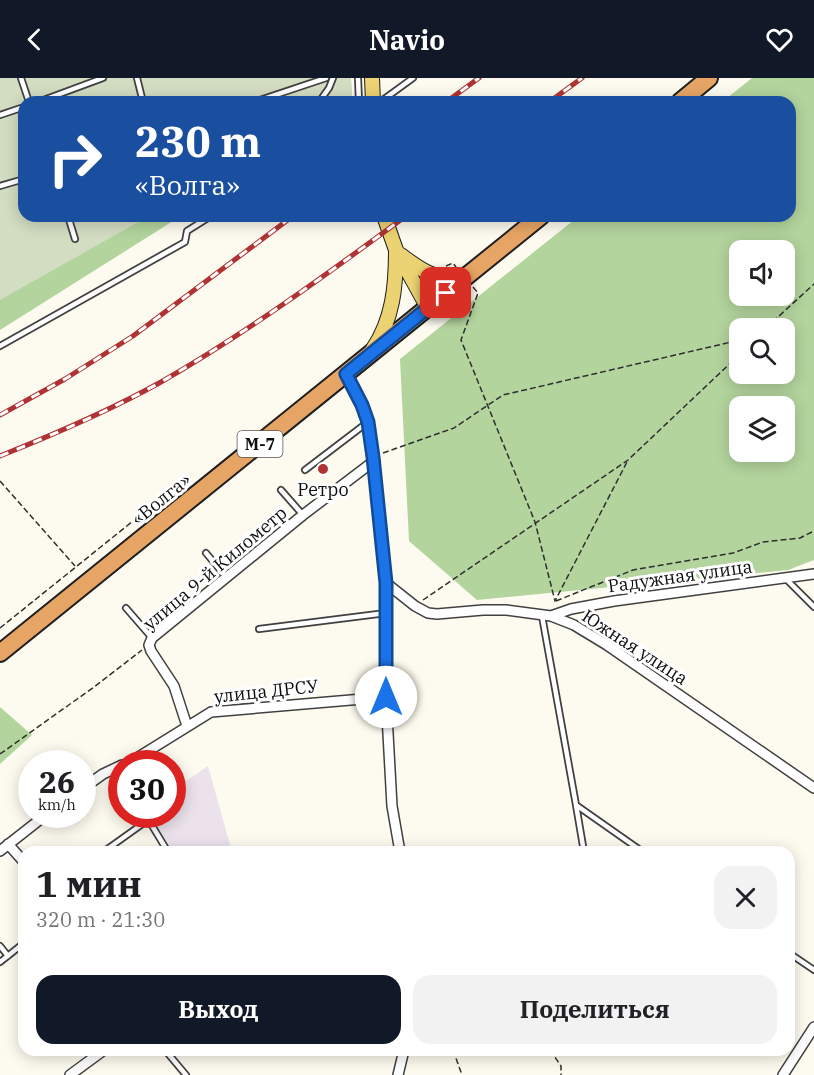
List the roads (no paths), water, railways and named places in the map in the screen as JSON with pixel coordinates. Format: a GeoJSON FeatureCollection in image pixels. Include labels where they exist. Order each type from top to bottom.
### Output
{"type":"FeatureCollection","features":[{"type":"Feature","properties":{"kind":"highway"},"geometry":{"type":"LineString","coordinates":[[687,96],[709,78]]}},
{"type":"Feature","properties":{"kind":"highway","name":"М-7"},"geometry":{"type":"LineString","coordinates":[[346,374],[534,222]]}},
{"type":"Feature","properties":{"kind":"highway","name":"«Волга»"},"geometry":{"type":"LineString","coordinates":[[0,653],[346,374]]}},
{"type":"Feature","properties":{"kind":"main road"},"geometry":{"type":"LineString","coordinates":[[372,78],[373,96]]}},
{"type":"Feature","properties":{"kind":"main road"},"geometry":{"type":"LineString","coordinates":[[386,222],[396,250],[428,308]]}},
{"type":"Feature","properties":{"kind":"main road"},"geometry":{"type":"LineString","coordinates":[[396,250],[422,270],[435,276],[445,279],[465,278]]}},
{"type":"Feature","properties":{"kind":"main road"},"geometry":{"type":"LineString","coordinates":[[366,358],[381,334],[391,311],[396,250]]}},
{"type":"Feature","properties":{"kind":"street"},"geometry":{"type":"LineString","coordinates":[[346,374],[368,422],[373,459],[386,583],[386,697],[392,807],[399,846]]}},
{"type":"Feature","properties":{"kind":"street","name":"улица 9-й Километр"},"geometry":{"type":"LineString","coordinates":[[187,726],[174,686],[151,651],[151,642],[373,459]]}},
{"type":"Feature","properties":{"kind":"street","name":"Радужная улица"},"geometry":{"type":"LineString","coordinates":[[547,616],[571,609],[614,602],[814,574]]}},
{"type":"Feature","properties":{"kind":"street","name":"Южная улица"},"geometry":{"type":"LineString","coordinates":[[386,583],[415,606],[428,613],[506,610],[547,616],[574,625],[607,645],[814,788]]}},
{"type":"Feature","properties":{"kind":"street","name":"улица ДРСУ"},"geometry":{"type":"LineString","coordinates":[[149,750],[211,712],[386,697]]}},
{"type":"Feature","properties":{"kind":"street"},"geometry":{"type":"LineString","coordinates":[[0,851],[29,828]]}},
{"type":"Feature","properties":{"kind":"street"},"geometry":{"type":"LineString","coordinates":[[8,844],[18,855]]}},
{"type":"Feature","properties":{"kind":"street"},"geometry":{"type":"LineString","coordinates":[[783,1075],[814,1027]]}},
{"type":"Feature","properties":{"kind":"street"},"geometry":{"type":"LineString","coordinates":[[70,1075],[96,1056]]}},
{"type":"Feature","properties":{"kind":"street"},"geometry":{"type":"LineString","coordinates":[[398,1075],[403,1056]]}},
{"type":"Feature","properties":{"kind":"lane"},"geometry":{"type":"LineString","coordinates":[[21,78],[27,96]]}},
{"type":"Feature","properties":{"kind":"lane"},"geometry":{"type":"LineString","coordinates":[[54,96],[103,78]]}},
{"type":"Feature","properties":{"kind":"lane"},"geometry":{"type":"LineString","coordinates":[[137,78],[142,96]]}},
{"type":"Feature","properties":{"kind":"lane"},"geometry":{"type":"LineString","coordinates":[[272,96],[326,78]]}},
{"type":"Feature","properties":{"kind":"lane"},"geometry":{"type":"LineString","coordinates":[[323,96],[333,78]]}},
{"type":"Feature","properties":{"kind":"lane"},"geometry":{"type":"LineString","coordinates":[[358,78],[359,96]]}},
{"type":"Feature","properties":{"kind":"lane"},"geometry":{"type":"LineString","coordinates":[[388,96],[413,78]]}},
{"type":"Feature","properties":{"kind":"lane"},"geometry":{"type":"LineString","coordinates":[[0,115],[18,109]]}},
{"type":"Feature","properties":{"kind":"lane"},"geometry":{"type":"LineString","coordinates":[[0,186],[18,180]]}},
{"type":"Feature","properties":{"kind":"lane"},"geometry":{"type":"LineString","coordinates":[[70,222],[75,239]]}},
{"type":"Feature","properties":{"kind":"lane"},"geometry":{"type":"LineString","coordinates":[[0,346],[185,242],[187,231],[201,222]]}},
{"type":"Feature","properties":{"kind":"lane"},"geometry":{"type":"LineString","coordinates":[[305,470],[368,422]]}},
{"type":"Feature","properties":{"kind":"lane"},"geometry":{"type":"LineString","coordinates":[[281,490],[303,515]]}},
{"type":"Feature","properties":{"kind":"lane"},"geometry":{"type":"LineString","coordinates":[[206,553],[227,578]]}},
{"type":"Feature","properties":{"kind":"lane"},"geometry":{"type":"LineString","coordinates":[[785,578],[814,607]]}},
{"type":"Feature","properties":{"kind":"lane"},"geometry":{"type":"LineString","coordinates":[[126,608],[151,642]]}},
{"type":"Feature","properties":{"kind":"lane"},"geometry":{"type":"LineString","coordinates":[[259,629],[386,613]]}},
{"type":"Feature","properties":{"kind":"lane"},"geometry":{"type":"LineString","coordinates":[[547,616],[583,846]]}},
{"type":"Feature","properties":{"kind":"lane"},"geometry":{"type":"LineString","coordinates":[[576,805],[634,846]]}},
{"type":"Feature","properties":{"kind":"lane"},"geometry":{"type":"LineString","coordinates":[[112,846],[137,828]]}},
{"type":"Feature","properties":{"kind":"lane"},"geometry":{"type":"LineString","coordinates":[[153,828],[164,846]]}},
{"type":"Feature","properties":{"kind":"lane"},"geometry":{"type":"LineString","coordinates":[[0,945],[8,956]]}},
{"type":"Feature","properties":{"kind":"lane"},"geometry":{"type":"LineString","coordinates":[[0,962],[18,948]]}},
{"type":"Feature","properties":{"kind":"lane"},"geometry":{"type":"LineString","coordinates":[[795,957],[814,970]]}},
{"type":"Feature","properties":{"kind":"lane"},"geometry":{"type":"LineString","coordinates":[[170,1056],[186,1075]]}},
{"type":"Feature","properties":{"kind":"railway"},"geometry":{"type":"LineString","coordinates":[[454,96],[479,78]]}},
{"type":"Feature","properties":{"kind":"railway"},"geometry":{"type":"LineString","coordinates":[[557,96],[582,78]]}},
{"type":"Feature","properties":{"kind":"railway"},"geometry":{"type":"LineString","coordinates":[[0,415],[65,379],[133,336],[285,222]]}},
{"type":"Feature","properties":{"kind":"railway"},"geometry":{"type":"LineString","coordinates":[[0,456],[82,422],[161,382],[255,324],[398,222]]}},
{"type":"Feature","properties":{"kind":"place","name":"Ретро"},"geometry":{"type":"Point","coordinates":[323,469]}}]}
